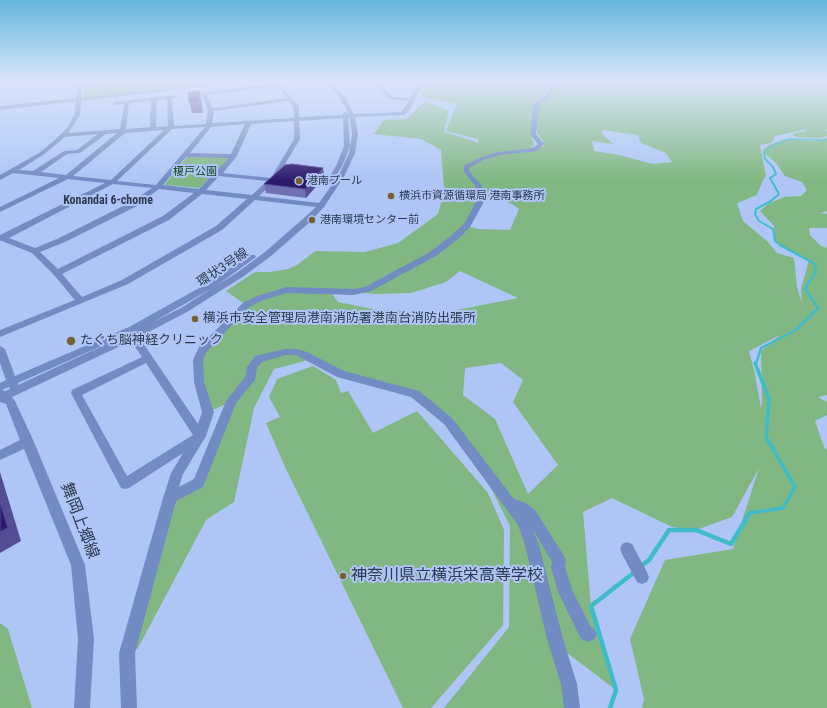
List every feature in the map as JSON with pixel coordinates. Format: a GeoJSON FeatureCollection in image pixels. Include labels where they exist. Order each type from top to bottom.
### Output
{"type":"FeatureCollection","features":[{"type":"Feature","properties":{"kind":"street"},"geometry":{"type":"LineString","coordinates":[[0,178],[41,154],[64,135],[74,121],[76,114]]}},
{"type":"Feature","properties":{"kind":"street"},"geometry":{"type":"LineString","coordinates":[[0,210],[67,177],[123,131],[125,114]]}},
{"type":"Feature","properties":{"kind":"street"},"geometry":{"type":"LineString","coordinates":[[153,114],[153,129]]}},
{"type":"Feature","properties":{"kind":"street"},"geometry":{"type":"LineString","coordinates":[[170,114],[171,127]]}},
{"type":"Feature","properties":{"kind":"street"},"geometry":{"type":"LineString","coordinates":[[35,251],[62,240],[134,204],[158,187],[209,126],[210,114]]}},
{"type":"Feature","properties":{"kind":"street"},"geometry":{"type":"LineString","coordinates":[[0,334],[125,282],[219,228],[273,180],[297,139],[296,114]]}},
{"type":"Feature","properties":{"kind":"street"},"geometry":{"type":"LineString","coordinates":[[64,135],[296,119],[401,114]]}},
{"type":"Feature","properties":{"kind":"street"},"geometry":{"type":"LineString","coordinates":[[129,708],[127,653],[177,472],[200,436],[208,412],[199,382],[198,360],[203,349],[246,305],[260,298],[294,289],[354,292],[368,289],[433,254],[455,237],[467,225],[482,198],[478,184],[466,172],[466,167],[481,159],[500,153],[535,150],[541,144],[533,134],[535,114]]}},
{"type":"Feature","properties":{"kind":"street","name":"環状3号線"},"geometry":{"type":"LineString","coordinates":[[6,392],[184,310],[241,274],[290,236],[342,175],[352,153],[355,134],[349,116]]}},
{"type":"Feature","properties":{"kind":"street"},"geometry":{"type":"LineString","coordinates":[[57,273],[166,218],[200,192],[234,156],[249,122]]}},
{"type":"Feature","properties":{"kind":"street"},"geometry":{"type":"LineString","coordinates":[[1,238],[112,182],[171,127]]}},
{"type":"Feature","properties":{"kind":"street"},"geometry":{"type":"LineString","coordinates":[[35,173],[66,152],[78,152],[105,132]]}},
{"type":"Feature","properties":{"kind":"street"},"geometry":{"type":"LineString","coordinates":[[185,155],[234,156]]}},
{"type":"Feature","properties":{"kind":"street"},"geometry":{"type":"LineString","coordinates":[[13,171],[318,204]]}},
{"type":"Feature","properties":{"kind":"street"},"geometry":{"type":"LineString","coordinates":[[217,174],[273,180]]}},
{"type":"Feature","properties":{"kind":"street"},"geometry":{"type":"LineString","coordinates":[[1,238],[35,251],[57,273],[80,300]]}},
{"type":"Feature","properties":{"kind":"street"},"geometry":{"type":"LineString","coordinates":[[133,333],[200,436]]}},
{"type":"Feature","properties":{"kind":"street","name":"舞岡上郷線"},"geometry":{"type":"LineString","coordinates":[[0,349],[6,392],[78,565],[86,639],[82,708]]}},
{"type":"Feature","properties":{"kind":"street"},"geometry":{"type":"LineString","coordinates":[[169,498],[199,483],[231,401],[251,377],[252,367],[259,360],[285,352],[296,352],[303,354],[341,374],[415,394],[448,421],[523,522],[532,545],[555,639],[569,684],[572,708]]}},
{"type":"Feature","properties":{"kind":"street"},"geometry":{"type":"LineString","coordinates":[[148,358],[76,393],[125,484],[200,436]]}},
{"type":"Feature","properties":{"kind":"street"},"geometry":{"type":"LineString","coordinates":[[0,455],[28,442]]}},
{"type":"Feature","properties":{"kind":"street"},"geometry":{"type":"LineString","coordinates":[[510,504],[521,507],[530,514],[541,531],[559,562],[558,567],[564,592],[586,634],[589,634]]}},
{"type":"Feature","properties":{"kind":"street"},"geometry":{"type":"LineString","coordinates":[[630,555],[641,576]]}},
{"type":"Feature","properties":{"kind":"green space"},"geometry":{"type":"Polygon","coordinates":[[[412,114],[448,114],[444,132],[479,143],[478,139],[446,131],[453,114],[534,114],[532,138],[534,145],[531,147],[544,147],[543,141],[537,133],[536,114],[827,114],[827,136],[820,138],[795,137],[792,134],[806,131],[807,129],[775,136],[771,143],[760,145],[766,176],[757,195],[737,203],[743,221],[767,241],[777,253],[794,258],[797,287],[802,303],[801,289],[809,260],[775,242],[774,226],[760,211],[768,204],[784,197],[801,196],[807,190],[802,182],[785,176],[776,163],[762,151],[769,145],[785,139],[814,141],[827,138],[827,211],[820,213],[827,214],[827,228],[809,228],[810,235],[821,246],[827,248],[827,395],[818,397],[827,402],[827,415],[815,421],[824,447],[827,450],[827,708],[642,708],[644,699],[630,639],[665,560],[733,549],[759,468],[732,517],[696,530],[672,527],[612,498],[583,512],[591,606],[616,690],[558,646],[569,684],[572,708],[444,708],[509,627],[510,526],[488,482],[511,506],[447,414],[417,396],[339,373],[300,353],[305,361],[274,369],[254,408],[234,502],[206,520],[137,650],[132,632],[170,495],[199,483],[231,402],[208,412],[199,382],[203,349],[246,305],[226,291],[255,272],[270,272],[288,269],[297,265],[315,251],[365,252],[398,243],[438,214],[441,203],[445,200],[441,150],[421,139],[374,134],[384,120],[407,119],[412,114]],[[602,130],[602,134],[613,144],[592,141],[594,151],[619,155],[653,164],[672,162],[666,153],[641,143],[638,135],[602,130]],[[488,196],[481,197],[464,225],[478,229],[510,230],[519,209],[512,204],[488,196]],[[460,271],[446,282],[411,293],[376,294],[329,290],[338,302],[377,310],[403,311],[426,316],[518,298],[460,271]],[[780,335],[749,351],[755,374],[761,409],[761,351],[780,335]],[[501,363],[465,368],[463,395],[495,419],[528,494],[558,465],[513,402],[523,380],[501,363]]]}},
{"type":"Feature","properties":{"kind":"green space","name":"榎戸公園"},"geometry":{"type":"Polygon","coordinates":[[[189,156],[230,158],[199,188],[166,185],[165,184],[189,156]]]}},
{"type":"Feature","properties":{"kind":"green space"},"geometry":{"type":"Polygon","coordinates":[[[313,366],[336,380],[341,393],[348,391],[373,433],[417,411],[488,493],[504,530],[503,625],[431,708],[403,708],[286,469],[266,423],[280,417],[269,397],[277,379],[313,366]]]}},
{"type":"Feature","properties":{"kind":"green space"},"geometry":{"type":"Polygon","coordinates":[[[0,623],[8,629],[32,708],[0,708],[0,623]]]}},
{"type":"Feature","properties":{"kind":"building"},"geometry":{"type":"Polygon","coordinates":[[[292,164],[323,168],[305,189],[264,184],[285,165],[292,164]]]}},
{"type":"Feature","properties":{"kind":"building"},"geometry":{"type":"Polygon","coordinates":[[[0,502],[8,528],[0,532],[0,502]]]}},
{"type":"Feature","properties":{"kind":"waterway"},"geometry":{"type":"LineString","coordinates":[[764,154],[770,147],[789,139],[827,140]]}},
{"type":"Feature","properties":{"kind":"waterway"},"geometry":{"type":"LineString","coordinates":[[764,154],[765,159],[773,167],[776,174],[770,178],[779,194],[771,201],[756,209],[755,214],[759,221],[773,229],[775,241],[782,246]]}},
{"type":"Feature","properties":{"kind":"waterway"},"geometry":{"type":"LineString","coordinates":[[756,364],[761,348],[796,330],[818,308],[805,289],[816,271],[815,264],[780,245]]}},
{"type":"Feature","properties":{"kind":"waterway"},"geometry":{"type":"LineString","coordinates":[[748,515],[749,513],[783,508],[795,487],[766,437],[769,399],[755,363]]}},
{"type":"Feature","properties":{"kind":"waterway"},"geometry":{"type":"LineString","coordinates":[[640,567],[649,560],[669,530],[696,530],[731,544],[749,514]]}},
{"type":"Feature","properties":{"kind":"waterway"},"geometry":{"type":"LineString","coordinates":[[610,708],[616,690],[591,606],[636,571]]}},
{"type":"Feature","properties":{"kind":"place","name":"港南プール"},"geometry":{"type":"Point","coordinates":[299,181]}},
{"type":"Feature","properties":{"kind":"place","name":"横浜市資源循環局 港南事務所"},"geometry":{"type":"Point","coordinates":[391,196]}},
{"type":"Feature","properties":{"kind":"place","name":"港南環境センター前"},"geometry":{"type":"Point","coordinates":[312,220]}},
{"type":"Feature","properties":{"kind":"place","name":"横浜市安全管理局港南消防署港南台消防出張所"},"geometry":{"type":"Point","coordinates":[195,319]}},
{"type":"Feature","properties":{"kind":"place","name":"たぐち脳神経クリニック"},"geometry":{"type":"Point","coordinates":[71,341]}},
{"type":"Feature","properties":{"kind":"place","name":"神奈川県立横浜栄高等学校"},"geometry":{"type":"Point","coordinates":[343,576]}},
{"type":"Feature","properties":{"kind":"district","name":"Konandai 6-chome"},"geometry":{"type":"Point","coordinates":[108,201]}}]}
